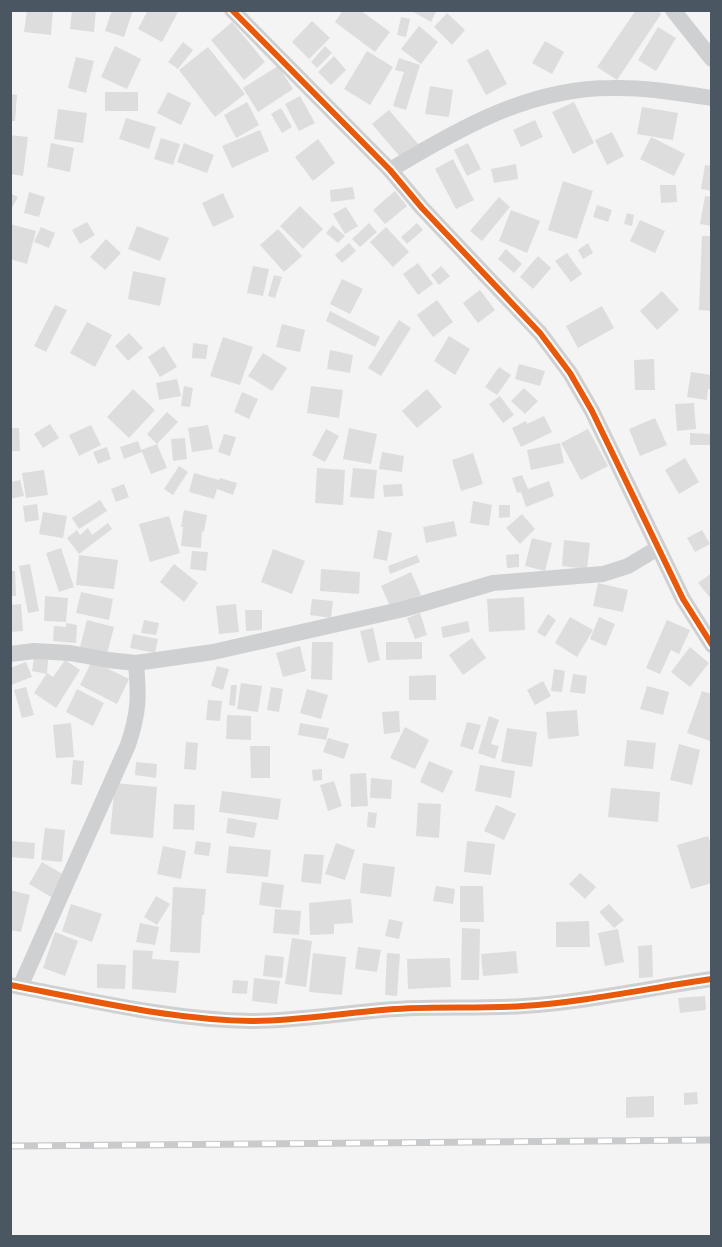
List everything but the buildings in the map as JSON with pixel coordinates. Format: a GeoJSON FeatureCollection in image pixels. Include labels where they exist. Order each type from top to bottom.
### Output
{"type":"FeatureCollection","features":[{"type":"Feature","properties":{"kind":"street"},"geometry":{"type":"LineString","coordinates":[[232,10],[390,170],[422,208],[540,333],[570,374],[592,411],[683,599],[711,645]]}},
{"type":"Feature","properties":{"kind":"street"},"geometry":{"type":"LineString","coordinates":[[673,10],[711,59]]}},
{"type":"Feature","properties":{"kind":"street"},"geometry":{"type":"LineString","coordinates":[[390,170],[475,121],[533,99],[567,91],[611,88],[711,98]]}},
{"type":"Feature","properties":{"kind":"street"},"geometry":{"type":"LineString","coordinates":[[10,654],[34,651],[70,653],[136,663],[213,652],[404,609],[493,583],[603,574],[628,566],[658,549]]}},
{"type":"Feature","properties":{"kind":"street"},"geometry":{"type":"LineString","coordinates":[[136,663],[139,697],[137,718],[128,745],[15,986],[132,1009],[199,1018],[252,1021],[398,1009],[522,1006],[711,979]]}},
{"type":"Feature","properties":{"kind":"railway"},"geometry":{"type":"LineString","coordinates":[[10,1146],[712,1140]]}},
{"type":"Feature","properties":{"kind":"cycle path"},"geometry":{"type":"LineString","coordinates":[[232,10],[390,170],[422,208],[540,333],[570,373],[592,411],[683,599],[712,645]]}},
{"type":"Feature","properties":{"kind":"cycle path"},"geometry":{"type":"LineString","coordinates":[[10,985],[161,1013],[252,1021],[288,1020],[396,1009],[547,1004],[712,979]]}}]}
